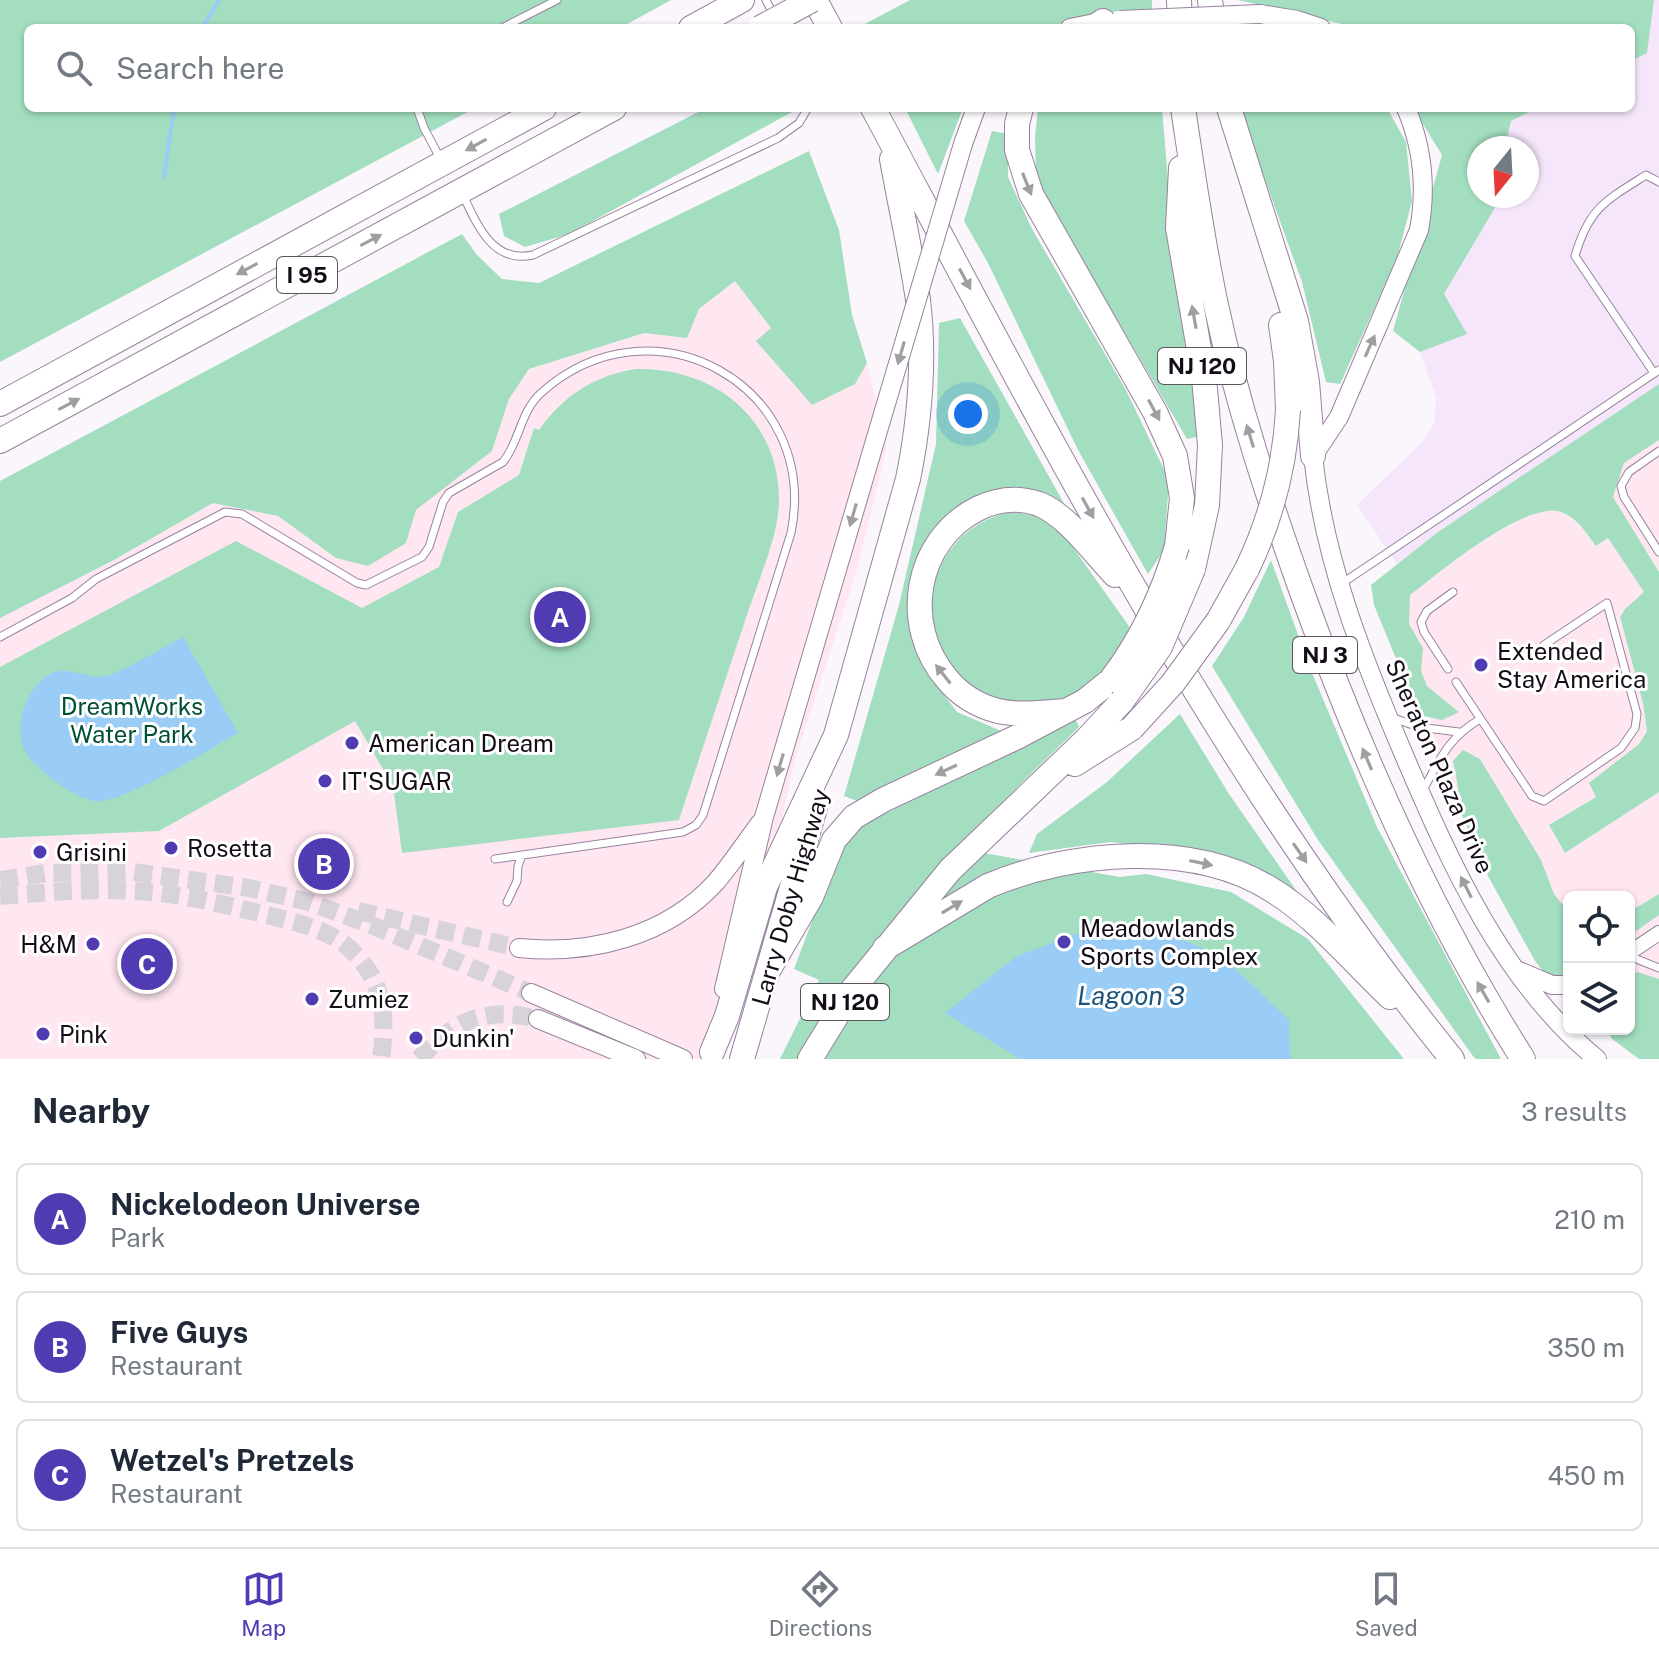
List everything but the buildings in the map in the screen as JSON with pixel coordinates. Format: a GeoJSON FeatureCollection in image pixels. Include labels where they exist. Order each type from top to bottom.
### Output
{"type":"FeatureCollection","features":[{"type":"Feature","properties":{"kind":"highway"},"geometry":{"type":"LineString","coordinates":[[768,24],[813,0],[828,24]]}},
{"type":"Feature","properties":{"kind":"highway"},"geometry":{"type":"LineString","coordinates":[[1179,0],[1180,24]]}},
{"type":"Feature","properties":{"kind":"highway"},"geometry":{"type":"LineString","coordinates":[[1206,24],[1208,0]]}},
{"type":"Feature","properties":{"kind":"highway"},"geometry":{"type":"LineString","coordinates":[[1208,0],[1213,24]]}},
{"type":"Feature","properties":{"kind":"highway"},"geometry":{"type":"LineString","coordinates":[[698,24],[736,3]]}},
{"type":"Feature","properties":{"kind":"highway","name":"I 95"},"geometry":{"type":"LineString","coordinates":[[0,404],[537,112]]}},
{"type":"Feature","properties":{"kind":"highway","name":"I 95"},"geometry":{"type":"LineString","coordinates":[[0,441],[607,112]]}},
{"type":"Feature","properties":{"kind":"highway"},"geometry":{"type":"LineString","coordinates":[[875,112],[1033,409],[1142,605],[1287,834],[1449,1055]]}},
{"type":"Feature","properties":{"kind":"highway"},"geometry":{"type":"LineString","coordinates":[[769,969],[811,897],[834,840],[846,824],[872,806],[1085,701],[1117,690],[1167,578],[1177,546],[1182,498],[1175,456],[1155,412],[1031,194],[1017,150],[1020,112]]}},
{"type":"Feature","properties":{"kind":"highway","name":"NJ 120"},"geometry":{"type":"LineString","coordinates":[[810,1059],[853,989],[950,870],[1033,791],[1117,690],[1160,647],[1193,569],[1207,505],[1210,445],[1204,378],[1178,228],[1183,112]]}},
{"type":"Feature","properties":{"kind":"highway","name":"NJ 3"},"geometry":{"type":"LineString","coordinates":[[1184,112],[1216,306],[1243,411],[1293,566],[1349,716],[1392,816],[1459,948],[1523,1059]]}},
{"type":"Feature","properties":{"kind":"highway"},"geometry":{"type":"LineString","coordinates":[[1033,791],[1132,728],[1173,683],[1218,621],[1247,569],[1261,539],[1276,492],[1288,410],[1286,361],[1279,316],[1233,173],[1218,112]]}},
{"type":"Feature","properties":{"kind":"highway"},"geometry":{"type":"LineString","coordinates":[[1230,112],[1294,312],[1307,382],[1313,456]]}},
{"type":"Feature","properties":{"kind":"highway","name":"NJ 120"},"geometry":{"type":"LineString","coordinates":[[836,735],[903,503],[913,458],[919,407],[918,300],[888,137]]}},
{"type":"Feature","properties":{"kind":"highway"},"geometry":{"type":"LineString","coordinates":[[1066,711],[1034,713],[995,710],[961,693],[942,674],[922,637],[918,610],[924,572],[941,540],[964,516],[985,505],[1018,499],[1039,504],[1066,523],[1142,605]]}},
{"type":"Feature","properties":{"kind":"highway"},"geometry":{"type":"LineString","coordinates":[[711,1055],[727,1016],[765,887],[836,735]]}},
{"type":"Feature","properties":{"kind":"highway","name":"Larry Doby Highway"},"geometry":{"type":"LineString","coordinates":[[742,1059],[836,735]]}},
{"type":"Feature","properties":{"kind":"highway"},"geometry":{"type":"LineString","coordinates":[[885,948],[988,886],[1025,872],[1100,858],[1154,857],[1189,861],[1241,874],[1285,898],[1449,1055]]}},
{"type":"Feature","properties":{"kind":"street"},"geometry":{"type":"LineString","coordinates":[[1105,23],[1260,14],[1309,24]]}},
{"type":"Feature","properties":{"kind":"street"},"geometry":{"type":"LineString","coordinates":[[711,1055],[764,817],[975,112]]}},
{"type":"Feature","properties":{"kind":"street"},"geometry":{"type":"LineString","coordinates":[[1313,456],[1339,417],[1419,230],[1424,199],[1422,167],[1417,135],[1408,112]]}},
{"type":"Feature","properties":{"kind":"street","name":"Sheraton Plaza Drive"},"geometry":{"type":"LineString","coordinates":[[1313,456],[1321,518],[1339,585],[1387,716],[1421,794],[1473,899],[1516,970],[1549,1013],[1593,1055]]}},
{"type":"Feature","properties":{"kind":"street"},"geometry":{"type":"LineString","coordinates":[[519,948],[557,950],[592,947],[624,939],[669,919],[716,881],[764,817]]}},
{"type":"Feature","properties":{"kind":"street"},"geometry":{"type":"LineString","coordinates":[[1635,950],[1659,933]]}},
{"type":"Feature","properties":{"kind":"street"},"geometry":{"type":"LineString","coordinates":[[1516,970],[1552,985],[1563,985]]}},
{"type":"Feature","properties":{"kind":"street"},"geometry":{"type":"LineString","coordinates":[[531,993],[680,1058]]}},
{"type":"Feature","properties":{"kind":"street"},"geometry":{"type":"LineString","coordinates":[[538,1019],[636,1059]]}},
{"type":"Feature","properties":{"kind":"street"},"geometry":{"type":"LineString","coordinates":[[1590,1035],[1593,1055]]}},
{"type":"Feature","properties":{"kind":"lane"},"geometry":{"type":"LineString","coordinates":[[510,24],[557,0]]}},
{"type":"Feature","properties":{"kind":"lane"},"geometry":{"type":"LineString","coordinates":[[766,0],[779,24]]}},
{"type":"Feature","properties":{"kind":"lane"},"geometry":{"type":"LineString","coordinates":[[418,112],[443,163]]}},
{"type":"Feature","properties":{"kind":"lane"},"geometry":{"type":"LineString","coordinates":[[461,192],[482,233],[495,248],[518,257],[533,255],[778,138],[799,123],[806,112]]}},
{"type":"Feature","properties":{"kind":"lane"},"geometry":{"type":"LineString","coordinates":[[1339,585],[1657,371],[1575,256],[1583,228],[1602,204],[1646,175],[1659,182]]}},
{"type":"Feature","properties":{"kind":"lane"},"geometry":{"type":"LineString","coordinates":[[0,637],[72,598],[96,579],[225,512],[242,514],[357,583],[366,585],[422,557],[429,547],[443,502],[449,493],[503,462],[509,455],[524,415],[539,394],[560,379],[594,361],[634,352],[684,355],[712,365],[739,382],[768,411],[788,451],[796,492],[791,533],[703,815],[696,825],[683,832],[495,859]]}},
{"type":"Feature","properties":{"kind":"lane"},"geometry":{"type":"LineString","coordinates":[[1659,451],[1625,475],[1621,486],[1624,497],[1659,552]]}},
{"type":"Feature","properties":{"kind":"lane"},"geometry":{"type":"LineString","coordinates":[[1448,669],[1421,622],[1427,611],[1453,592]]}},
{"type":"Feature","properties":{"kind":"lane"},"geometry":{"type":"LineString","coordinates":[[1456,682],[1532,796],[1539,801],[1548,800],[1621,748],[1635,728],[1634,699],[1607,603],[1544,645],[1540,652]]}},
{"type":"Feature","properties":{"kind":"lane"},"geometry":{"type":"LineString","coordinates":[[1387,716],[1418,727],[1459,732]]}},
{"type":"Feature","properties":{"kind":"lane"},"geometry":{"type":"LineString","coordinates":[[1421,794],[1442,755],[1459,732],[1480,719]]}},
{"type":"Feature","properties":{"kind":"lane"},"geometry":{"type":"LineString","coordinates":[[507,902],[517,881],[522,855]]}},
{"type":"Feature","properties":{"kind":"lane"},"geometry":{"type":"LineString","coordinates":[[1635,957],[1659,968]]}},
{"type":"Feature","properties":{"kind":"shaded area"},"geometry":{"type":"Polygon","coordinates":[[[1653,0],[1659,0],[1659,384],[1438,532],[1397,564],[1357,505],[1422,442],[1434,423],[1436,398],[1420,352],[1466,334],[1444,295],[1495,208],[1539,208],[1539,136],[1508,136],[1511,121],[1529,112],[1635,112],[1635,59],[1647,53],[1653,0]]]}},
{"type":"Feature","properties":{"kind":"shaded area","name":"American Dream"},"geometry":{"type":"Polygon","coordinates":[[[736,280],[772,328],[756,341],[855,384],[867,363],[887,446],[857,570],[795,760],[755,938],[718,1059],[0,1059],[0,618],[114,560],[213,503],[278,516],[336,558],[406,543],[416,510],[492,451],[509,399],[529,369],[644,333],[686,338],[699,309],[736,280]]]}},
{"type":"Feature","properties":{"kind":"shaded area"},"geometry":{"type":"Polygon","coordinates":[[[1659,440],[1659,572],[1613,497],[1624,463],[1659,440]]]}},
{"type":"Feature","properties":{"kind":"shaded area"},"geometry":{"type":"Polygon","coordinates":[[[1558,510],[1576,519],[1595,546],[1608,537],[1644,592],[1620,617],[1643,703],[1647,731],[1639,744],[1589,783],[1596,796],[1549,825],[1565,853],[1659,792],[1659,894],[1635,908],[1635,891],[1563,891],[1563,905],[1554,894],[1541,860],[1480,760],[1453,761],[1458,787],[1457,804],[1419,715],[1442,720],[1459,711],[1427,686],[1421,671],[1423,648],[1409,624],[1409,595],[1467,552],[1518,520],[1537,512],[1558,510]]]}},
{"type":"Feature","properties":{"kind":"shaded area"},"geometry":{"type":"Polygon","coordinates":[[[1659,915],[1659,979],[1635,973],[1635,932],[1659,915]]]}},
{"type":"Feature","properties":{"kind":"green space"},"geometry":{"type":"Polygon","coordinates":[[[0,0],[671,0],[627,24],[24,24],[24,112],[468,112],[0,362],[0,0]]]}},
{"type":"Feature","properties":{"kind":"green space"},"geometry":{"type":"Polygon","coordinates":[[[910,0],[1152,0],[1152,9],[1099,13],[1059,24],[865,24],[910,0]]]}},
{"type":"Feature","properties":{"kind":"green space"},"geometry":{"type":"Polygon","coordinates":[[[1238,0],[1654,0],[1647,53],[1635,59],[1635,24],[1342,24],[1238,0]]]}},
{"type":"Feature","properties":{"kind":"green space"},"geometry":{"type":"Polygon","coordinates":[[[698,112],[792,112],[569,234],[525,247],[504,236],[499,214],[698,112]]]}},
{"type":"Feature","properties":{"kind":"green space"},"geometry":{"type":"Polygon","coordinates":[[[907,112],[961,112],[938,174],[907,112]]]}},
{"type":"Feature","properties":{"kind":"green space"},"geometry":{"type":"Polygon","coordinates":[[[1038,112],[1162,112],[1171,217],[1201,436],[1187,439],[1036,181],[1038,112]]]}},
{"type":"Feature","properties":{"kind":"green space"},"geometry":{"type":"Polygon","coordinates":[[[1240,112],[1389,112],[1406,142],[1412,201],[1397,258],[1340,384],[1326,382],[1302,282],[1240,112]]]}},
{"type":"Feature","properties":{"kind":"green space"},"geometry":{"type":"Polygon","coordinates":[[[1415,112],[1529,112],[1511,121],[1508,136],[1467,136],[1467,208],[1495,208],[1444,294],[1467,334],[1420,352],[1393,331],[1442,155],[1415,112]]]}},
{"type":"Feature","properties":{"kind":"green space"},"geometry":{"type":"Polygon","coordinates":[[[992,131],[1008,134],[1008,177],[1032,229],[1126,390],[1169,480],[1164,550],[1148,574],[1078,450],[988,263],[964,221],[992,131]]]}},
{"type":"Feature","properties":{"kind":"green space"},"geometry":{"type":"Polygon","coordinates":[[[809,151],[839,230],[852,315],[867,363],[855,384],[812,405],[756,341],[771,328],[735,281],[699,309],[687,338],[644,333],[529,369],[509,399],[492,451],[416,510],[406,543],[368,566],[336,558],[278,516],[213,503],[114,560],[0,618],[0,481],[462,234],[477,255],[502,279],[539,283],[809,151]]]}},
{"type":"Feature","properties":{"kind":"green space"},"geometry":{"type":"Polygon","coordinates":[[[960,318],[1070,514],[1045,498],[943,521],[911,630],[922,666],[957,712],[1006,733],[860,802],[844,796],[899,605],[936,444],[939,323],[960,318]]]}},
{"type":"Feature","properties":{"kind":"green space","name":"American Dream"},"geometry":{"type":"Polygon","coordinates":[[[636,369],[690,377],[734,401],[752,419],[766,441],[775,467],[779,495],[776,525],[768,554],[679,820],[402,853],[393,786],[355,721],[159,831],[0,838],[0,667],[236,541],[362,608],[439,567],[458,512],[519,475],[534,428],[539,430],[569,397],[607,376],[636,369]]]}},
{"type":"Feature","properties":{"kind":"green space"},"geometry":{"type":"Polygon","coordinates":[[[1659,384],[1659,440],[1624,463],[1613,497],[1659,572],[1659,792],[1565,853],[1549,825],[1596,797],[1589,783],[1639,744],[1647,731],[1643,703],[1620,617],[1644,592],[1608,538],[1596,546],[1572,518],[1561,512],[1545,511],[1505,527],[1410,595],[1409,624],[1423,648],[1421,671],[1427,686],[1459,712],[1442,720],[1419,715],[1374,605],[1371,585],[1438,532],[1659,384]]]}},
{"type":"Feature","properties":{"kind":"green space"},"geometry":{"type":"Polygon","coordinates":[[[1014,512],[1040,517],[1060,529],[1131,629],[1102,676],[1091,687],[1071,696],[1022,702],[986,695],[959,676],[945,657],[936,637],[932,594],[938,572],[949,552],[976,526],[1014,512]]]}},
{"type":"Feature","properties":{"kind":"green space"},"geometry":{"type":"Polygon","coordinates":[[[1271,560],[1310,668],[1377,827],[1501,1059],[1476,1059],[1473,1056],[1318,840],[1212,666],[1244,617],[1271,560]]]}},
{"type":"Feature","properties":{"kind":"green space"},"geometry":{"type":"Polygon","coordinates":[[[1180,714],[1229,794],[1298,893],[1205,853],[1110,842],[1029,853],[1037,834],[1107,782],[1180,714]]]}},
{"type":"Feature","properties":{"kind":"green space","name":"Meadowlands Sports Complex"},"geometry":{"type":"Polygon","coordinates":[[[1076,720],[1079,727],[955,848],[1120,877],[1146,874],[1231,892],[1308,939],[1404,1059],[780,1059],[819,980],[794,969],[835,860],[858,827],[1076,720]]]}},
{"type":"Feature","properties":{"kind":"green space"},"geometry":{"type":"Polygon","coordinates":[[[1463,750],[1480,759],[1541,860],[1554,894],[1563,905],[1563,978],[1547,976],[1535,961],[1488,876],[1457,804],[1458,787],[1453,761],[1463,750]]]}},
{"type":"Feature","properties":{"kind":"green space"},"geometry":{"type":"Polygon","coordinates":[[[1659,894],[1659,915],[1635,932],[1635,908],[1659,894]]]}},
{"type":"Feature","properties":{"kind":"green space"},"geometry":{"type":"Polygon","coordinates":[[[1635,973],[1659,979],[1659,1059],[1639,1059],[1610,1035],[1635,1035],[1635,973]]]}},
{"type":"Feature","properties":{"kind":"water"},"geometry":{"type":"Polygon","coordinates":[[[183,637],[238,733],[145,785],[108,800],[86,799],[65,788],[27,755],[20,728],[24,708],[33,690],[47,676],[67,671],[108,676],[183,637]]]}},
{"type":"Feature","properties":{"kind":"water","name":"Lagoon 3"},"geometry":{"type":"Polygon","coordinates":[[[1093,928],[1161,932],[1221,955],[1289,1020],[1290,1056],[1293,1059],[1020,1059],[945,1013],[1017,956],[1093,928]]]}},
{"type":"Feature","properties":{"kind":"waterway"},"geometry":{"type":"LineString","coordinates":[[204,24],[219,0]]}},
{"type":"Feature","properties":{"kind":"waterway"},"geometry":{"type":"LineString","coordinates":[[164,177],[173,112]]}},
{"type":"Feature","properties":{"kind":"tunnel"},"geometry":{"type":"LineString","coordinates":[[0,880],[46,873],[133,872],[249,888],[309,902],[371,925],[531,993]]}},
{"type":"Feature","properties":{"kind":"tunnel"},"geometry":{"type":"LineString","coordinates":[[0,896],[99,890],[158,893],[229,906],[322,931],[340,941],[361,960],[376,986],[383,1013],[381,1059]]}},
{"type":"Feature","properties":{"kind":"tunnel"},"geometry":{"type":"LineString","coordinates":[[358,911],[519,948]]}},
{"type":"Feature","properties":{"kind":"tunnel"},"geometry":{"type":"LineString","coordinates":[[419,1059],[446,1034],[472,1020],[502,1014],[538,1019]]}},
{"type":"Feature","properties":{"kind":"place","name":"Nickelodeon Universe"},"geometry":{"type":"Point","coordinates":[560,617]}},
{"type":"Feature","properties":{"kind":"place","name":"Extended Stay America"},"geometry":{"type":"Point","coordinates":[1481,665]}},
{"type":"Feature","properties":{"kind":"place","name":"American Dream"},"geometry":{"type":"Point","coordinates":[352,743]}},
{"type":"Feature","properties":{"kind":"place","name":"IT'SUGAR"},"geometry":{"type":"Point","coordinates":[325,781]}},
{"type":"Feature","properties":{"kind":"place","name":"Rosetta"},"geometry":{"type":"Point","coordinates":[171,848]}},
{"type":"Feature","properties":{"kind":"place","name":"Grisini"},"geometry":{"type":"Point","coordinates":[40,852]}},
{"type":"Feature","properties":{"kind":"place","name":"Five Guys"},"geometry":{"type":"Point","coordinates":[324,864]}},
{"type":"Feature","properties":{"kind":"place","name":"Meadowlands Sports Complex"},"geometry":{"type":"Point","coordinates":[1064,942]}},
{"type":"Feature","properties":{"kind":"place","name":"H&M"},"geometry":{"type":"Point","coordinates":[93,944]}},
{"type":"Feature","properties":{"kind":"place","name":"Wetzel's Pretzels"},"geometry":{"type":"Point","coordinates":[147,964]}},
{"type":"Feature","properties":{"kind":"place","name":"Zumiez"},"geometry":{"type":"Point","coordinates":[312,999]}},
{"type":"Feature","properties":{"kind":"place","name":"Pink"},"geometry":{"type":"Point","coordinates":[43,1034]}},
{"type":"Feature","properties":{"kind":"place","name":"Dunkin'"},"geometry":{"type":"Point","coordinates":[416,1038]}},
{"type":"Feature","properties":{"kind":"park label","name":"DreamWorks Water Park"},"geometry":{"type":"Point","coordinates":[132,720]}}]}
